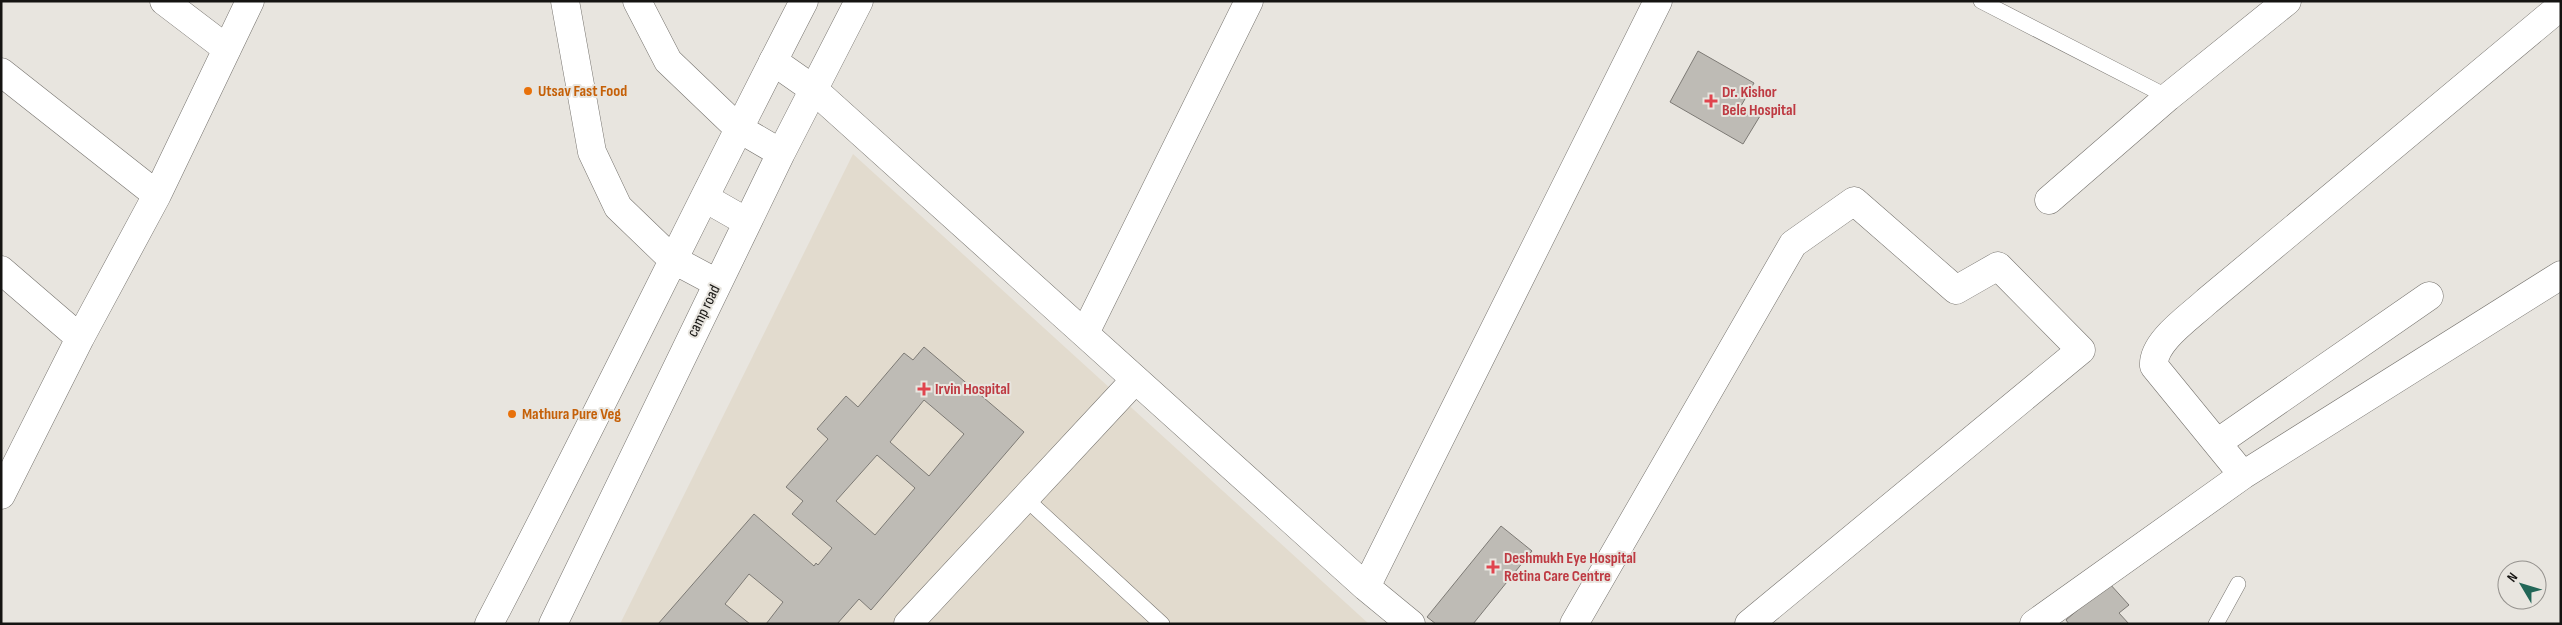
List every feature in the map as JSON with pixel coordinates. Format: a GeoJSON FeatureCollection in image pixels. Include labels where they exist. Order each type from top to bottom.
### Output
{"type":"FeatureCollection","features":[{"type":"Feature","properties":{"kind":"street"},"geometry":{"type":"LineString","coordinates":[[164,1],[227,49]]}},
{"type":"Feature","properties":{"kind":"street"},"geometry":{"type":"LineString","coordinates":[[5,477],[157,195],[250,1]]}},
{"type":"Feature","properties":{"kind":"street"},"geometry":{"type":"LineString","coordinates":[[565,1],[592,152],[618,207],[672,259],[717,283]]}},
{"type":"Feature","properties":{"kind":"street"},"geometry":{"type":"LineString","coordinates":[[637,1],[668,62],[738,128],[780,153]]}},
{"type":"Feature","properties":{"kind":"street"},"geometry":{"type":"LineString","coordinates":[[489,624],[563,482],[672,259],[804,1]]}},
{"type":"Feature","properties":{"kind":"street","name":"camp road"},"geometry":{"type":"LineString","coordinates":[[553,624],[780,153],[859,1]]}},
{"type":"Feature","properties":{"kind":"street"},"geometry":{"type":"LineString","coordinates":[[1084,333],[1249,1]]}},
{"type":"Feature","properties":{"kind":"street"},"geometry":{"type":"LineString","coordinates":[[1366,586],[1658,1]]}},
{"type":"Feature","properties":{"kind":"street"},"geometry":{"type":"LineString","coordinates":[[2050,200],[2168,97],[2287,1]]}},
{"type":"Feature","properties":{"kind":"street"},"geometry":{"type":"LineString","coordinates":[[2243,475],[2154,366],[2153,356],[2158,346],[2207,301],[2561,6]]}},
{"type":"Feature","properties":{"kind":"street"},"geometry":{"type":"LineString","coordinates":[[773,61],[813,89],[1135,380],[1411,624]]}},
{"type":"Feature","properties":{"kind":"street"},"geometry":{"type":"LineString","coordinates":[[1,72],[157,195]]}},
{"type":"Feature","properties":{"kind":"street"},"geometry":{"type":"LineString","coordinates":[[704,198],[747,222]]}},
{"type":"Feature","properties":{"kind":"street"},"geometry":{"type":"LineString","coordinates":[[1574,624],[1792,244],[1854,201],[1956,290],[1998,266],[2081,350],[1748,624]]}},
{"type":"Feature","properties":{"kind":"street"},"geometry":{"type":"LineString","coordinates":[[1,270],[80,338]]}},
{"type":"Feature","properties":{"kind":"street"},"geometry":{"type":"LineString","coordinates":[[2034,624],[2243,475],[2549,297],[2561,275]]}},
{"type":"Feature","properties":{"kind":"street"},"geometry":{"type":"LineString","coordinates":[[2217,443],[2429,296]]}},
{"type":"Feature","properties":{"kind":"street"},"geometry":{"type":"LineString","coordinates":[[908,624],[1135,380]]}},
{"type":"Feature","properties":{"kind":"lane"},"geometry":{"type":"LineString","coordinates":[[1981,1],[2168,97]]}},
{"type":"Feature","properties":{"kind":"lane"},"geometry":{"type":"LineString","coordinates":[[1025,498],[1162,624]]}},
{"type":"Feature","properties":{"kind":"lane"},"geometry":{"type":"LineString","coordinates":[[2216,624],[2238,584]]}},
{"type":"Feature","properties":{"kind":"shaded area","name":"Irvin Hospital"},"geometry":{"type":"Polygon","coordinates":[[[853,154],[1369,624],[620,624],[853,154]]]}},
{"type":"Feature","properties":{"kind":"building"},"geometry":{"type":"Polygon","coordinates":[[[1698,51],[1754,83],[1741,106],[1760,116],[1743,144],[1670,102],[1698,51]]]}},
{"type":"Feature","properties":{"kind":"building"},"geometry":{"type":"Polygon","coordinates":[[[924,347],[1024,432],[871,610],[859,599],[837,624],[766,624],[783,602],[749,574],[725,604],[750,624],[658,624],[754,514],[814,566],[816,563],[818,565],[832,548],[792,514],[803,501],[786,487],[828,439],[817,429],[846,396],[858,407],[904,353],[913,360],[924,347]],[[924,400],[890,442],[929,476],[964,434],[924,400]],[[877,455],[836,501],[875,535],[915,488],[877,455]]]}},
{"type":"Feature","properties":{"kind":"building"},"geometry":{"type":"Polygon","coordinates":[[[1501,526],[1532,551],[1473,624],[1436,624],[1427,617],[1501,526]]]}},
{"type":"Feature","properties":{"kind":"building"},"geometry":{"type":"Polygon","coordinates":[[[2109,583],[2129,605],[2119,613],[2129,624],[2069,624],[2066,620],[2109,583]]]}},
{"type":"Feature","properties":{"kind":"place","name":"Utsav Fast Food"},"geometry":{"type":"Point","coordinates":[528,91]}},
{"type":"Feature","properties":{"kind":"place","name":"Dr. Kishor Bele Hospital"},"geometry":{"type":"Point","coordinates":[1711,101]}},
{"type":"Feature","properties":{"kind":"place","name":"Irvin Hospital"},"geometry":{"type":"Point","coordinates":[924,389]}},
{"type":"Feature","properties":{"kind":"place","name":"Mathura Pure Veg"},"geometry":{"type":"Point","coordinates":[512,414]}},
{"type":"Feature","properties":{"kind":"place","name":"Deshmukh Eye Hospital Retina Care Centre"},"geometry":{"type":"Point","coordinates":[1493,567]}}]}
